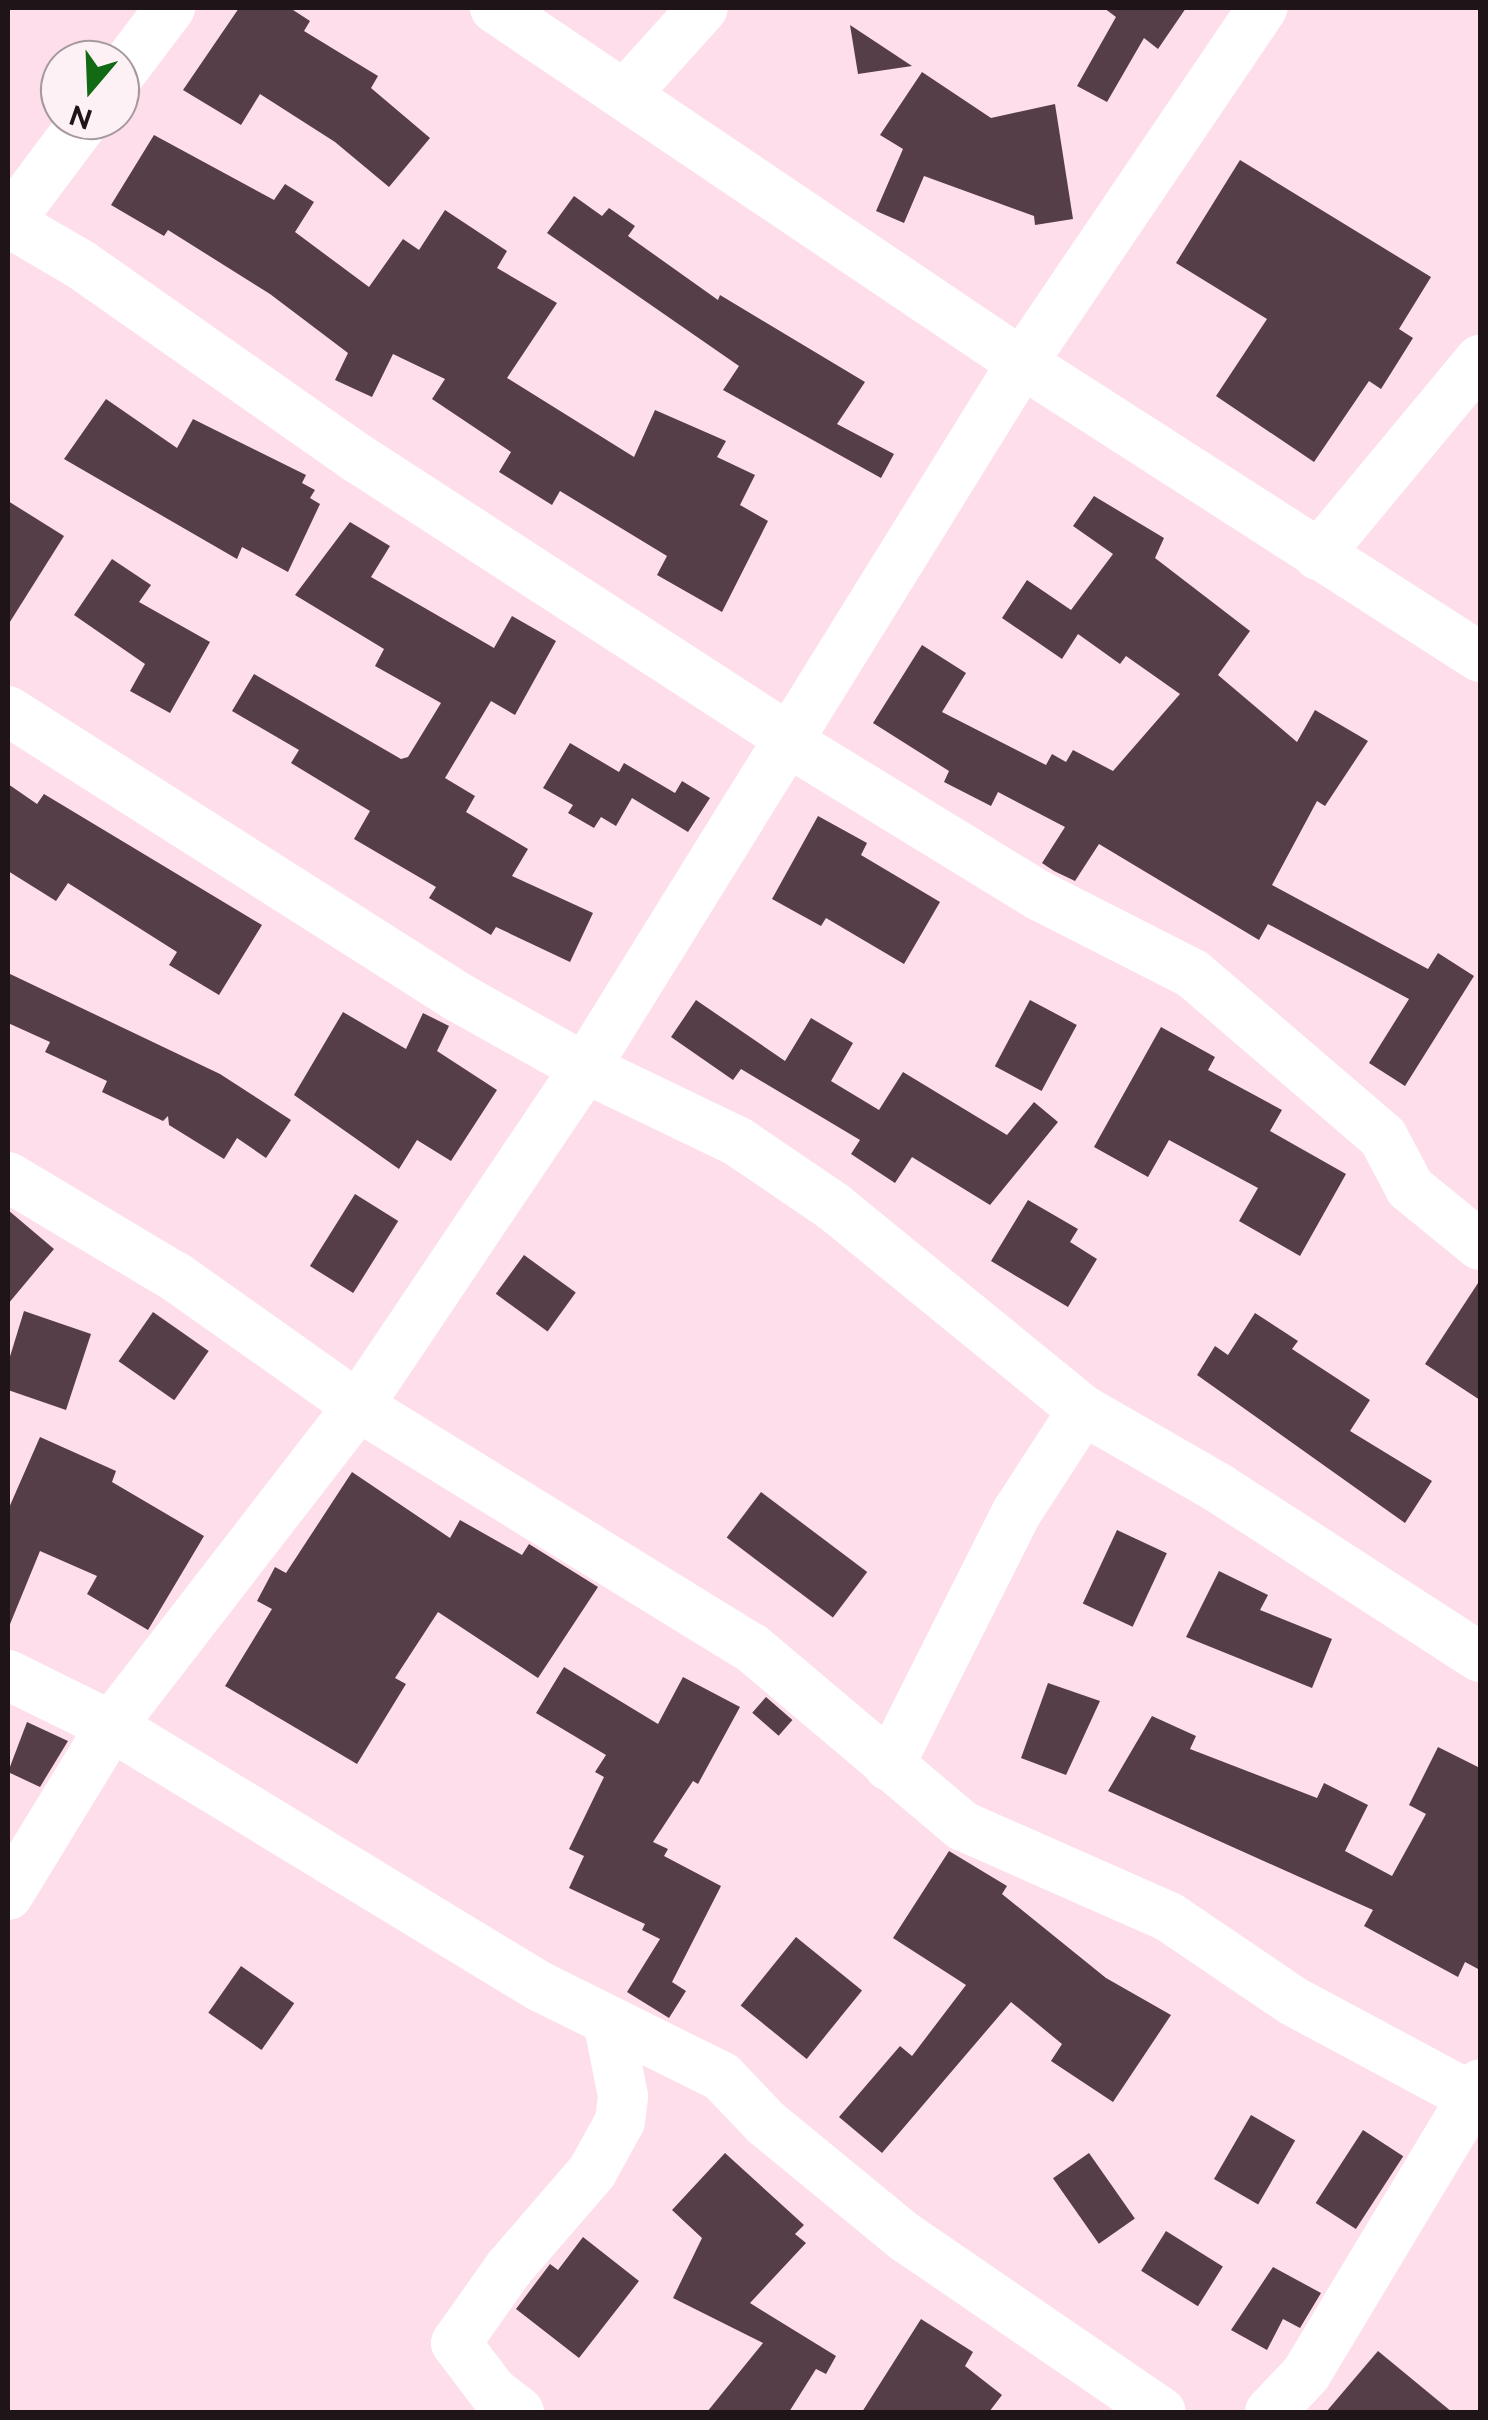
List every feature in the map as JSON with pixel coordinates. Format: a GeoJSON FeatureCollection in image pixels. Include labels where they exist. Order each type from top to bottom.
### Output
{"type":"FeatureCollection","features":[{"type":"Feature","properties":{"kind":"street"},"geometry":{"type":"LineString","coordinates":[[140,48],[170,8]]}},
{"type":"Feature","properties":{"kind":"street"},"geometry":{"type":"LineString","coordinates":[[495,8],[628,92],[1022,364],[1480,656]]}},
{"type":"Feature","properties":{"kind":"street"},"geometry":{"type":"LineString","coordinates":[[628,92],[703,8]]}},
{"type":"Feature","properties":{"kind":"street"},"geometry":{"type":"LineString","coordinates":[[8,1895],[111,1726],[358,1406],[585,1068],[791,742],[1022,364],[1262,8]]}},
{"type":"Feature","properties":{"kind":"street"},"geometry":{"type":"LineString","coordinates":[[70,140],[8,222],[80,264],[359,459],[791,742],[1040,896],[1193,974],[1383,1137],[1410,1188],[1480,1244]]}},
{"type":"Feature","properties":{"kind":"street"},"geometry":{"type":"LineString","coordinates":[[1318,555],[1480,360]]}},
{"type":"Feature","properties":{"kind":"street"},"geometry":{"type":"LineString","coordinates":[[8,711],[458,997],[585,1068],[737,1141],[834,1206],[1082,1410],[1217,1487],[1480,1657]]}},
{"type":"Feature","properties":{"kind":"street"},"geometry":{"type":"LineString","coordinates":[[8,1177],[226,1310],[358,1406],[752,1648],[962,1826],[1169,1917],[1294,2000],[1476,2090],[1306,2374],[1270,2412]]}},
{"type":"Feature","properties":{"kind":"street"},"geometry":{"type":"LineString","coordinates":[[889,1766],[1017,1512],[1082,1410]]}},
{"type":"Feature","properties":{"kind":"street"},"geometry":{"type":"LineString","coordinates":[[8,1675],[111,1726],[609,2025],[722,2078],[766,2123],[905,2237],[1161,2412]]}},
{"type":"Feature","properties":{"kind":"street"},"geometry":{"type":"LineString","coordinates":[[519,2412],[493,2392],[456,2343],[509,2268],[592,2172],[620,2121],[623,2096],[609,2025]]}},
{"type":"Feature","properties":{"kind":"building"},"geometry":{"type":"Polygon","coordinates":[[[239,8],[290,8],[310,21],[304,31],[378,76],[371,88],[430,138],[389,187],[335,142],[260,94],[241,125],[183,90],[239,8]]]}},
{"type":"Feature","properties":{"kind":"building"},"geometry":{"type":"Polygon","coordinates":[[[1104,8],[1186,8],[1158,49],[1144,38],[1107,102],[1077,86],[1116,17],[1104,8]]]}},
{"type":"Feature","properties":{"kind":"building"},"geometry":{"type":"Polygon","coordinates":[[[850,25],[912,66],[858,74],[850,25]]]}},
{"type":"Feature","properties":{"kind":"building"},"geometry":{"type":"Polygon","coordinates":[[[922,72],[991,118],[1055,104],[1073,219],[1035,225],[1034,216],[924,176],[904,223],[876,211],[903,149],[880,135],[922,72]]]}},
{"type":"Feature","properties":{"kind":"building"},"geometry":{"type":"Polygon","coordinates":[[[154,135],[274,200],[285,184],[314,202],[295,232],[369,287],[403,239],[419,250],[445,210],[507,251],[497,268],[557,303],[507,378],[634,457],[655,410],[726,441],[717,457],[755,475],[740,505],[768,521],[722,612],[657,575],[667,556],[560,491],[552,505],[499,472],[511,452],[432,399],[445,379],[393,354],[372,397],[335,380],[348,353],[270,294],[168,230],[164,236],[111,205],[154,135]]]}},
{"type":"Feature","properties":{"kind":"building"},"geometry":{"type":"Polygon","coordinates":[[[1240,160],[1431,277],[1399,329],[1413,338],[1381,389],[1369,381],[1314,462],[1216,396],[1267,319],[1176,263],[1240,160]]]}},
{"type":"Feature","properties":{"kind":"building"},"geometry":{"type":"Polygon","coordinates":[[[574,196],[602,216],[609,208],[635,226],[628,236],[718,300],[720,295],[865,382],[837,424],[894,454],[881,478],[723,390],[739,366],[547,233],[574,196]]]}},
{"type":"Feature","properties":{"kind":"building"},"geometry":{"type":"Polygon","coordinates":[[[106,399],[177,448],[193,419],[306,475],[302,483],[315,490],[310,498],[320,504],[288,572],[242,547],[237,559],[64,459],[106,399]]]}},
{"type":"Feature","properties":{"kind":"building"},"geometry":{"type":"Polygon","coordinates":[[[1094,496],[1164,538],[1155,558],[1250,631],[1218,675],[1297,742],[1315,710],[1368,741],[1325,806],[1317,801],[1272,885],[1428,969],[1438,953],[1474,976],[1405,1086],[1369,1063],[1409,999],[1268,924],[1259,940],[1099,844],[1075,881],[1054,871],[1042,863],[1065,827],[998,792],[991,806],[944,782],[949,771],[873,723],[922,645],[966,673],[942,712],[1046,765],[1052,754],[1066,762],[1073,750],[1113,771],[1180,694],[1126,656],[1120,664],[1078,634],[1062,659],[1002,618],[1027,580],[1071,610],[1113,554],[1073,526],[1094,496]]]}},
{"type":"Feature","properties":{"kind":"building"},"geometry":{"type":"Polygon","coordinates":[[[8,501],[64,536],[8,625],[8,501]]]}},
{"type":"Feature","properties":{"kind":"building"},"geometry":{"type":"Polygon","coordinates":[[[350,522],[390,546],[371,577],[494,648],[512,616],[556,641],[515,715],[491,701],[445,778],[475,796],[466,812],[528,849],[512,876],[593,913],[570,962],[496,927],[491,935],[429,898],[436,887],[354,839],[370,811],[291,763],[299,750],[232,711],[254,674],[401,759],[408,757],[441,703],[375,666],[384,649],[295,595],[350,522]]]}},
{"type":"Feature","properties":{"kind":"building"},"geometry":{"type":"Polygon","coordinates":[[[112,559],[151,585],[139,602],[210,642],[170,713],[130,691],[145,664],[74,615],[112,559]]]}},
{"type":"Feature","properties":{"kind":"building"},"geometry":{"type":"Polygon","coordinates":[[[570,743],[619,772],[624,763],[675,793],[682,781],[710,798],[688,832],[632,798],[616,826],[601,817],[594,828],[568,813],[573,805],[543,788],[570,743]]]}},
{"type":"Feature","properties":{"kind":"building"},"geometry":{"type":"Polygon","coordinates":[[[8,784],[37,804],[44,794],[262,925],[219,995],[169,965],[177,952],[68,883],[56,901],[8,871],[8,784]]]}},
{"type":"Feature","properties":{"kind":"building"},"geometry":{"type":"Polygon","coordinates":[[[818,816],[867,843],[861,855],[940,902],[904,964],[826,918],[821,926],[772,899],[818,816]]]}},
{"type":"Feature","properties":{"kind":"building"},"geometry":{"type":"Polygon","coordinates":[[[8,973],[220,1074],[291,1120],[266,1158],[237,1138],[224,1159],[169,1125],[168,1116],[163,1121],[102,1092],[107,1081],[45,1052],[50,1042],[8,1023],[8,973]]]}},
{"type":"Feature","properties":{"kind":"building"},"geometry":{"type":"Polygon","coordinates":[[[696,1000],[785,1061],[811,1018],[853,1043],[831,1081],[879,1110],[903,1072],[1007,1135],[1034,1102],[1058,1122],[990,1205],[912,1157],[895,1183],[851,1154],[860,1140],[741,1069],[733,1080],[671,1037],[696,1000]]]}},
{"type":"Feature","properties":{"kind":"building"},"geometry":{"type":"Polygon","coordinates":[[[1030,1000],[1077,1025],[1042,1091],[995,1066],[1030,1000]]]}},
{"type":"Feature","properties":{"kind":"building"},"geometry":{"type":"Polygon","coordinates":[[[343,1012],[406,1049],[423,1013],[449,1026],[437,1051],[497,1090],[451,1161],[417,1140],[399,1169],[294,1095],[343,1012]]]}},
{"type":"Feature","properties":{"kind":"building"},"geometry":{"type":"Polygon","coordinates":[[[1161,1027],[1215,1057],[1208,1070],[1282,1110],[1270,1131],[1346,1174],[1300,1256],[1239,1221],[1258,1188],[1169,1140],[1148,1177],[1094,1147],[1161,1027]]]}},
{"type":"Feature","properties":{"kind":"building"},"geometry":{"type":"Polygon","coordinates":[[[355,1194],[398,1221],[353,1293],[310,1266],[355,1194]]]}},
{"type":"Feature","properties":{"kind":"building"},"geometry":{"type":"Polygon","coordinates":[[[1028,1200],[1078,1229],[1070,1242],[1097,1259],[1068,1307],[991,1261],[1028,1200]]]}},
{"type":"Feature","properties":{"kind":"building"},"geometry":{"type":"Polygon","coordinates":[[[8,1210],[54,1249],[8,1304],[8,1210]]]}},
{"type":"Feature","properties":{"kind":"building"},"geometry":{"type":"Polygon","coordinates":[[[524,1255],[576,1293],[548,1331],[496,1294],[524,1255]]]}},
{"type":"Feature","properties":{"kind":"building"},"geometry":{"type":"Polygon","coordinates":[[[1480,1280],[1480,1400],[1425,1364],[1480,1280]]]}},
{"type":"Feature","properties":{"kind":"building"},"geometry":{"type":"Polygon","coordinates":[[[24,1311],[91,1334],[66,1410],[8,1390],[8,1363],[24,1311]]]}},
{"type":"Feature","properties":{"kind":"building"},"geometry":{"type":"Polygon","coordinates":[[[153,1312],[209,1351],[174,1400],[119,1361],[153,1312]]]}},
{"type":"Feature","properties":{"kind":"building"},"geometry":{"type":"Polygon","coordinates":[[[1255,1313],[1298,1341],[1292,1349],[1370,1400],[1350,1431],[1432,1481],[1405,1523],[1197,1375],[1215,1346],[1228,1355],[1255,1313]]]}},
{"type":"Feature","properties":{"kind":"building"},"geometry":{"type":"Polygon","coordinates":[[[40,1437],[116,1471],[112,1482],[204,1536],[148,1630],[87,1594],[97,1576],[40,1551],[8,1629],[8,1510],[40,1437]]]}},
{"type":"Feature","properties":{"kind":"building"},"geometry":{"type":"Polygon","coordinates":[[[352,1472],[450,1538],[460,1520],[522,1555],[529,1544],[598,1587],[538,1678],[438,1612],[395,1678],[406,1684],[357,1764],[225,1686],[272,1609],[257,1601],[275,1567],[286,1573],[352,1472]]]}},
{"type":"Feature","properties":{"kind":"building"},"geometry":{"type":"Polygon","coordinates":[[[761,1492],[867,1572],[833,1618],[727,1538],[761,1492]]]}},
{"type":"Feature","properties":{"kind":"building"},"geometry":{"type":"Polygon","coordinates":[[[1117,1530],[1167,1553],[1133,1627],[1083,1603],[1117,1530]]]}},
{"type":"Feature","properties":{"kind":"building"},"geometry":{"type":"Polygon","coordinates":[[[1219,1571],[1268,1595],[1260,1610],[1332,1639],[1312,1688],[1186,1637],[1219,1571]]]}},
{"type":"Feature","properties":{"kind":"building"},"geometry":{"type":"Polygon","coordinates":[[[564,1667],[658,1724],[683,1677],[740,1707],[698,1784],[693,1781],[653,1842],[668,1849],[664,1856],[721,1886],[672,1982],[686,1991],[669,2018],[627,1992],[660,1939],[642,1930],[645,1924],[569,1888],[584,1856],[569,1849],[604,1777],[595,1772],[606,1755],[536,1713],[564,1667]]]}},
{"type":"Feature","properties":{"kind":"building"},"geometry":{"type":"Polygon","coordinates":[[[1048,1683],[1100,1701],[1066,1775],[1021,1758],[1048,1683]]]}},
{"type":"Feature","properties":{"kind":"building"},"geometry":{"type":"Polygon","coordinates":[[[766,1697],[792,1720],[779,1736],[752,1713],[766,1697]]]}},
{"type":"Feature","properties":{"kind":"building"},"geometry":{"type":"Polygon","coordinates":[[[1152,1716],[1196,1736],[1190,1749],[1317,1798],[1324,1783],[1368,1805],[1345,1851],[1392,1876],[1426,1814],[1409,1805],[1438,1747],[1480,1768],[1480,1970],[1465,1962],[1458,1977],[1364,1926],[1373,1910],[1108,1791],[1152,1716]]]}},
{"type":"Feature","properties":{"kind":"building"},"geometry":{"type":"Polygon","coordinates":[[[27,1722],[68,1741],[40,1787],[8,1772],[27,1722]]]}},
{"type":"Feature","properties":{"kind":"building"},"geometry":{"type":"Polygon","coordinates":[[[949,1851],[1007,1886],[1002,1894],[1106,1978],[1171,2015],[1113,2102],[1051,2061],[1062,2044],[1011,2002],[882,2153],[839,2117],[900,2046],[912,2056],[966,1985],[893,1938],[949,1851]]]}},
{"type":"Feature","properties":{"kind":"building"},"geometry":{"type":"Polygon","coordinates":[[[796,1937],[862,1990],[807,2059],[741,2005],[796,1937]]]}},
{"type":"Feature","properties":{"kind":"building"},"geometry":{"type":"Polygon","coordinates":[[[241,1966],[294,2003],[262,2050],[208,2013],[241,1966]]]}},
{"type":"Feature","properties":{"kind":"building"},"geometry":{"type":"Polygon","coordinates":[[[1251,2115],[1295,2140],[1258,2205],[1214,2179],[1251,2115]]]}},
{"type":"Feature","properties":{"kind":"building"},"geometry":{"type":"Polygon","coordinates":[[[1363,2130],[1403,2156],[1356,2229],[1316,2203],[1363,2130]]]}},
{"type":"Feature","properties":{"kind":"building"},"geometry":{"type":"Polygon","coordinates":[[[725,2153],[804,2225],[795,2234],[806,2243],[750,2303],[836,2356],[826,2374],[816,2369],[789,2412],[707,2412],[763,2343],[673,2298],[702,2238],[672,2210],[725,2153]]]}},
{"type":"Feature","properties":{"kind":"building"},"geometry":{"type":"Polygon","coordinates":[[[1089,2153],[1135,2219],[1099,2244],[1053,2178],[1089,2153]]]}},
{"type":"Feature","properties":{"kind":"building"},"geometry":{"type":"Polygon","coordinates":[[[1166,2231],[1223,2267],[1198,2306],[1141,2271],[1166,2231]]]}},
{"type":"Feature","properties":{"kind":"building"},"geometry":{"type":"Polygon","coordinates":[[[583,2237],[639,2281],[579,2358],[516,2309],[550,2264],[558,2270],[583,2237]]]}},
{"type":"Feature","properties":{"kind":"building"},"geometry":{"type":"Polygon","coordinates":[[[1273,2267],[1321,2293],[1300,2328],[1283,2319],[1267,2350],[1231,2330],[1273,2267]]]}},
{"type":"Feature","properties":{"kind":"building"},"geometry":{"type":"Polygon","coordinates":[[[921,2319],[973,2352],[965,2366],[1002,2395],[989,2412],[862,2412],[921,2319]]]}},
{"type":"Feature","properties":{"kind":"building"},"geometry":{"type":"Polygon","coordinates":[[[1378,2351],[1452,2412],[1326,2412],[1378,2351]]]}}]}
